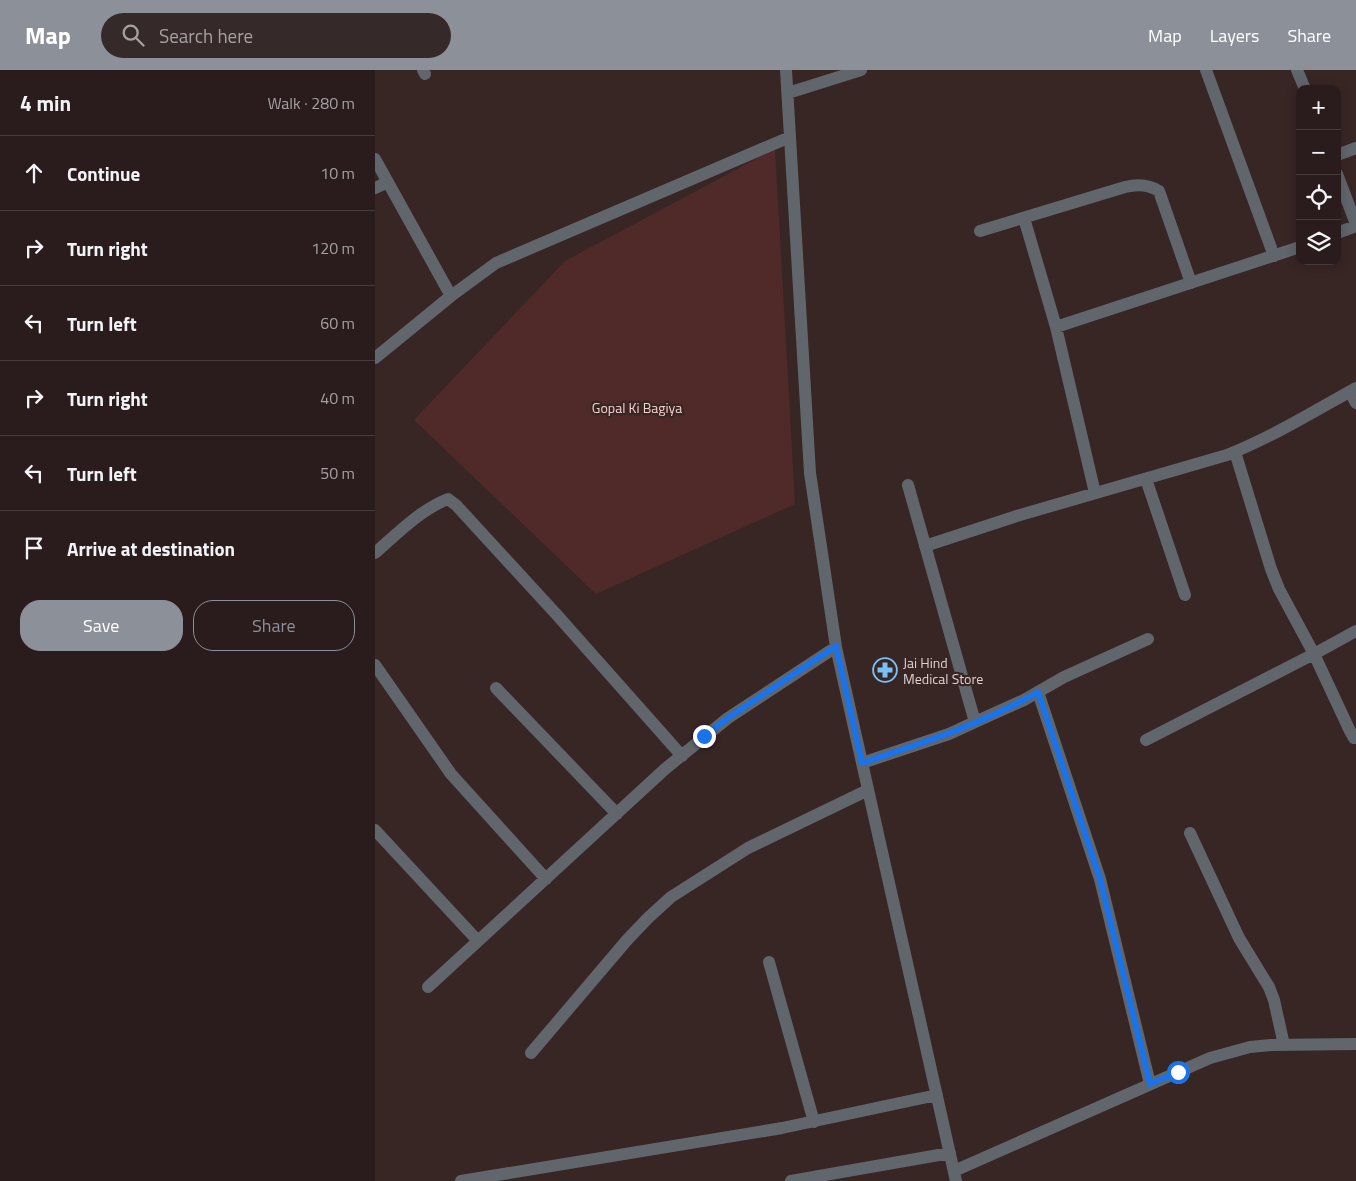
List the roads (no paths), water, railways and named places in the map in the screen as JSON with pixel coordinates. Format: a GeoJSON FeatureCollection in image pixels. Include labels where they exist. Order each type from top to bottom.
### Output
{"type":"FeatureCollection","features":[{"type":"Feature","properties":{"kind":"street"},"geometry":{"type":"LineString","coordinates":[[786,70],[809,473],[836,646],[955,1176],[1150,1084],[1210,1058],[1250,1047],[1356,1044]]}},
{"type":"Feature","properties":{"kind":"street"},"geometry":{"type":"LineString","coordinates":[[788,93],[861,70]]}},
{"type":"Feature","properties":{"kind":"street"},"geometry":{"type":"LineString","coordinates":[[1206,70],[1274,256]]}},
{"type":"Feature","properties":{"kind":"street"},"geometry":{"type":"LineString","coordinates":[[1297,70],[1303,85]]}},
{"type":"Feature","properties":{"kind":"street"},"geometry":{"type":"LineString","coordinates":[[375,358],[496,262],[790,137]]}},
{"type":"Feature","properties":{"kind":"street"},"geometry":{"type":"LineString","coordinates":[[1341,154],[1356,148]]}},
{"type":"Feature","properties":{"kind":"street"},"geometry":{"type":"LineString","coordinates":[[375,159],[451,296]]}},
{"type":"Feature","properties":{"kind":"street"},"geometry":{"type":"LineString","coordinates":[[1337,175],[1356,225],[1341,231]]}},
{"type":"Feature","properties":{"kind":"street"},"geometry":{"type":"LineString","coordinates":[[375,188],[388,182]]}},
{"type":"Feature","properties":{"kind":"street"},"geometry":{"type":"LineString","coordinates":[[979,231],[1136,184],[1152,187],[1159,191],[1191,283]]}},
{"type":"Feature","properties":{"kind":"street"},"geometry":{"type":"LineString","coordinates":[[1024,218],[1056,327],[1095,494]]}},
{"type":"Feature","properties":{"kind":"street"},"geometry":{"type":"LineString","coordinates":[[1056,327],[1296,248]]}},
{"type":"Feature","properties":{"kind":"street"},"geometry":{"type":"LineString","coordinates":[[925,546],[1235,452],[1281,430],[1353,390],[1356,404]]}},
{"type":"Feature","properties":{"kind":"street"},"geometry":{"type":"LineString","coordinates":[[1235,452],[1271,569],[1279,589],[1314,654],[1349,729],[1354,738],[1356,738]]}},
{"type":"Feature","properties":{"kind":"street"},"geometry":{"type":"LineString","coordinates":[[1146,479],[1185,595]]}},
{"type":"Feature","properties":{"kind":"street"},"geometry":{"type":"LineString","coordinates":[[908,485],[975,722]]}},
{"type":"Feature","properties":{"kind":"street"},"geometry":{"type":"LineString","coordinates":[[375,553],[414,520],[437,503],[448,499],[456,505],[557,615],[682,756]]}},
{"type":"Feature","properties":{"kind":"street"},"geometry":{"type":"LineString","coordinates":[[1146,740],[1356,631]]}},
{"type":"Feature","properties":{"kind":"street"},"geometry":{"type":"LineString","coordinates":[[862,763],[949,734],[1003,711],[1064,677],[1148,639]]}},
{"type":"Feature","properties":{"kind":"street"},"geometry":{"type":"LineString","coordinates":[[428,987],[682,756],[728,718],[836,646]]}},
{"type":"Feature","properties":{"kind":"street"},"geometry":{"type":"LineString","coordinates":[[375,665],[451,774],[546,879]]}},
{"type":"Feature","properties":{"kind":"street"},"geometry":{"type":"LineString","coordinates":[[495,688],[617,814]]}},
{"type":"Feature","properties":{"kind":"street"},"geometry":{"type":"LineString","coordinates":[[1038,692],[1100,879],[1150,1084]]}},
{"type":"Feature","properties":{"kind":"street"},"geometry":{"type":"LineString","coordinates":[[531,1053],[648,918],[671,897],[748,848],[868,790]]}},
{"type":"Feature","properties":{"kind":"street"},"geometry":{"type":"LineString","coordinates":[[375,830],[478,941]]}},
{"type":"Feature","properties":{"kind":"street"},"geometry":{"type":"LineString","coordinates":[[1190,832],[1239,938],[1269,987],[1274,1000],[1284,1045]]}},
{"type":"Feature","properties":{"kind":"street"},"geometry":{"type":"LineString","coordinates":[[769,962],[814,1122]]}},
{"type":"Feature","properties":{"kind":"street"},"geometry":{"type":"LineString","coordinates":[[461,1181],[782,1128],[937,1095]]}},
{"type":"Feature","properties":{"kind":"street"},"geometry":{"type":"LineString","coordinates":[[791,1181],[949,1153]]}},
{"type":"Feature","properties":{"kind":"place","name":"Jai Hind Medical Store"},"geometry":{"type":"Point","coordinates":[885,670]}},
{"type":"Feature","properties":{"kind":"park label","name":"Gopal Ki Bagiya"},"geometry":{"type":"Point","coordinates":[637,407]}}]}
